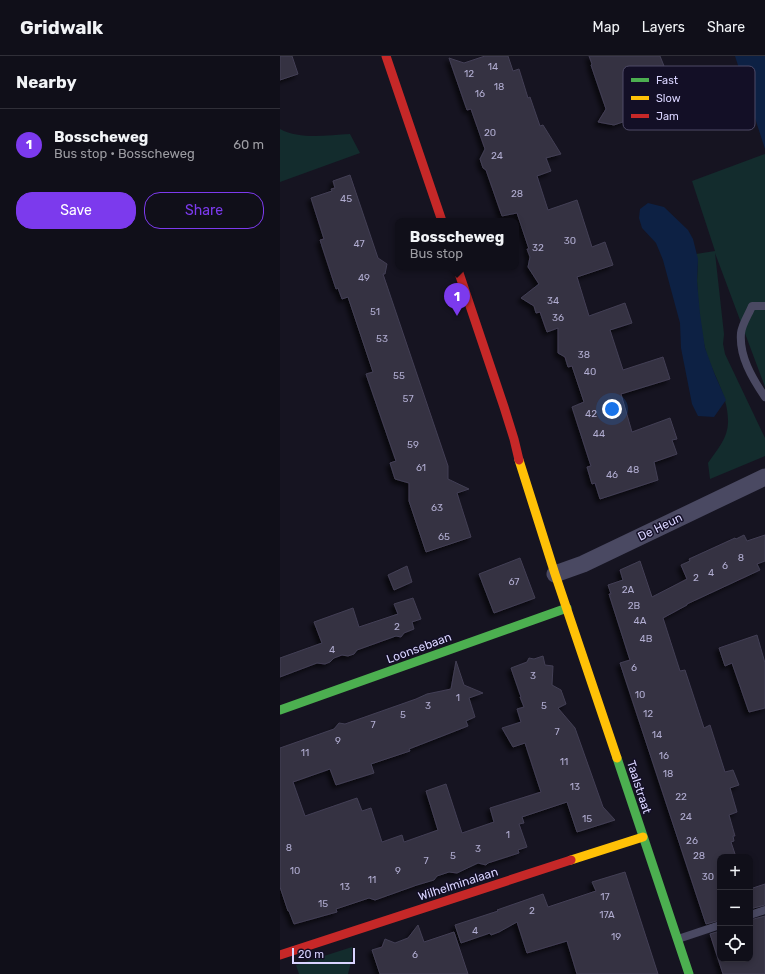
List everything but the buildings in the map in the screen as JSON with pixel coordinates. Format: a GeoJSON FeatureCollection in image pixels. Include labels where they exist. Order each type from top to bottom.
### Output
{"type":"FeatureCollection","features":[{"type":"Feature","properties":{"kind":"main road"},"geometry":{"type":"LineString","coordinates":[[386,56],[441,218]]}},
{"type":"Feature","properties":{"kind":"main road","name":"Taalstraat"},"geometry":{"type":"LineString","coordinates":[[458,270],[504,407],[514,439],[521,470],[555,574],[689,974]]}},
{"type":"Feature","properties":{"kind":"main road","name":"Loonsebaan"},"geometry":{"type":"LineString","coordinates":[[280,710],[567,608]]}},
{"type":"Feature","properties":{"kind":"main road","name":"Wilhelminalaan"},"geometry":{"type":"LineString","coordinates":[[280,955],[642,837]]}},
{"type":"Feature","properties":{"kind":"street","name":"De Heun"},"geometry":{"type":"LineString","coordinates":[[555,574],[584,564],[765,477]]}},
{"type":"Feature","properties":{"kind":"lane"},"geometry":{"type":"LineString","coordinates":[[765,306],[752,306],[741,331],[741,349],[752,377],[765,396]]}},
{"type":"Feature","properties":{"kind":"lane"},"geometry":{"type":"LineString","coordinates":[[753,914],[765,910]]}},
{"type":"Feature","properties":{"kind":"lane"},"geometry":{"type":"LineString","coordinates":[[677,939],[717,926]]}},
{"type":"Feature","properties":{"kind":"green space"},"geometry":{"type":"Polygon","coordinates":[[[280,129],[305,136],[350,134],[360,153],[280,182],[280,129]]]}},
{"type":"Feature","properties":{"kind":"green space"},"geometry":{"type":"Polygon","coordinates":[[[765,154],[765,387],[715,253],[725,354],[765,438],[765,456],[710,479],[708,463],[719,448],[727,432],[728,420],[725,401],[705,348],[702,332],[698,298],[698,264],[696,254],[715,251],[692,181],[765,154]]]}},
{"type":"Feature","properties":{"kind":"green space"},"geometry":{"type":"Polygon","coordinates":[[[352,947],[352,958],[348,974],[299,974],[296,965],[352,947]]]}},
{"type":"Feature","properties":{"kind":"water"},"geometry":{"type":"Polygon","coordinates":[[[735,56],[765,56],[765,149],[755,118],[755,66],[738,66],[735,56]]]}},
{"type":"Feature","properties":{"kind":"water"},"geometry":{"type":"Polygon","coordinates":[[[648,203],[664,207],[688,230],[693,239],[698,259],[697,281],[705,348],[726,400],[714,417],[698,416],[692,404],[681,348],[680,323],[663,260],[656,243],[642,228],[639,218],[640,209],[648,203]]]}},
{"type":"Feature","properties":{"kind":"traffic: fast"},"geometry":{"type":"LineString","coordinates":[[280,710],[567,608]]}},
{"type":"Feature","properties":{"kind":"traffic: fast"},"geometry":{"type":"LineString","coordinates":[[617,758],[689,974]]}},
{"type":"Feature","properties":{"kind":"traffic: slow"},"geometry":{"type":"LineString","coordinates":[[519,460],[555,574],[617,758]]}},
{"type":"Feature","properties":{"kind":"traffic: slow"},"geometry":{"type":"LineString","coordinates":[[571,860],[643,837]]}},
{"type":"Feature","properties":{"kind":"traffic: jam"},"geometry":{"type":"LineString","coordinates":[[386,56],[441,218]]}},
{"type":"Feature","properties":{"kind":"traffic: jam"},"geometry":{"type":"LineString","coordinates":[[458,270],[504,407],[519,460]]}},
{"type":"Feature","properties":{"kind":"traffic: jam"},"geometry":{"type":"LineString","coordinates":[[280,955],[571,860]]}},
{"type":"Feature","properties":{"kind":"place","name":"Bosscheweg"},"geometry":{"type":"Point","coordinates":[457,316]}}]}
